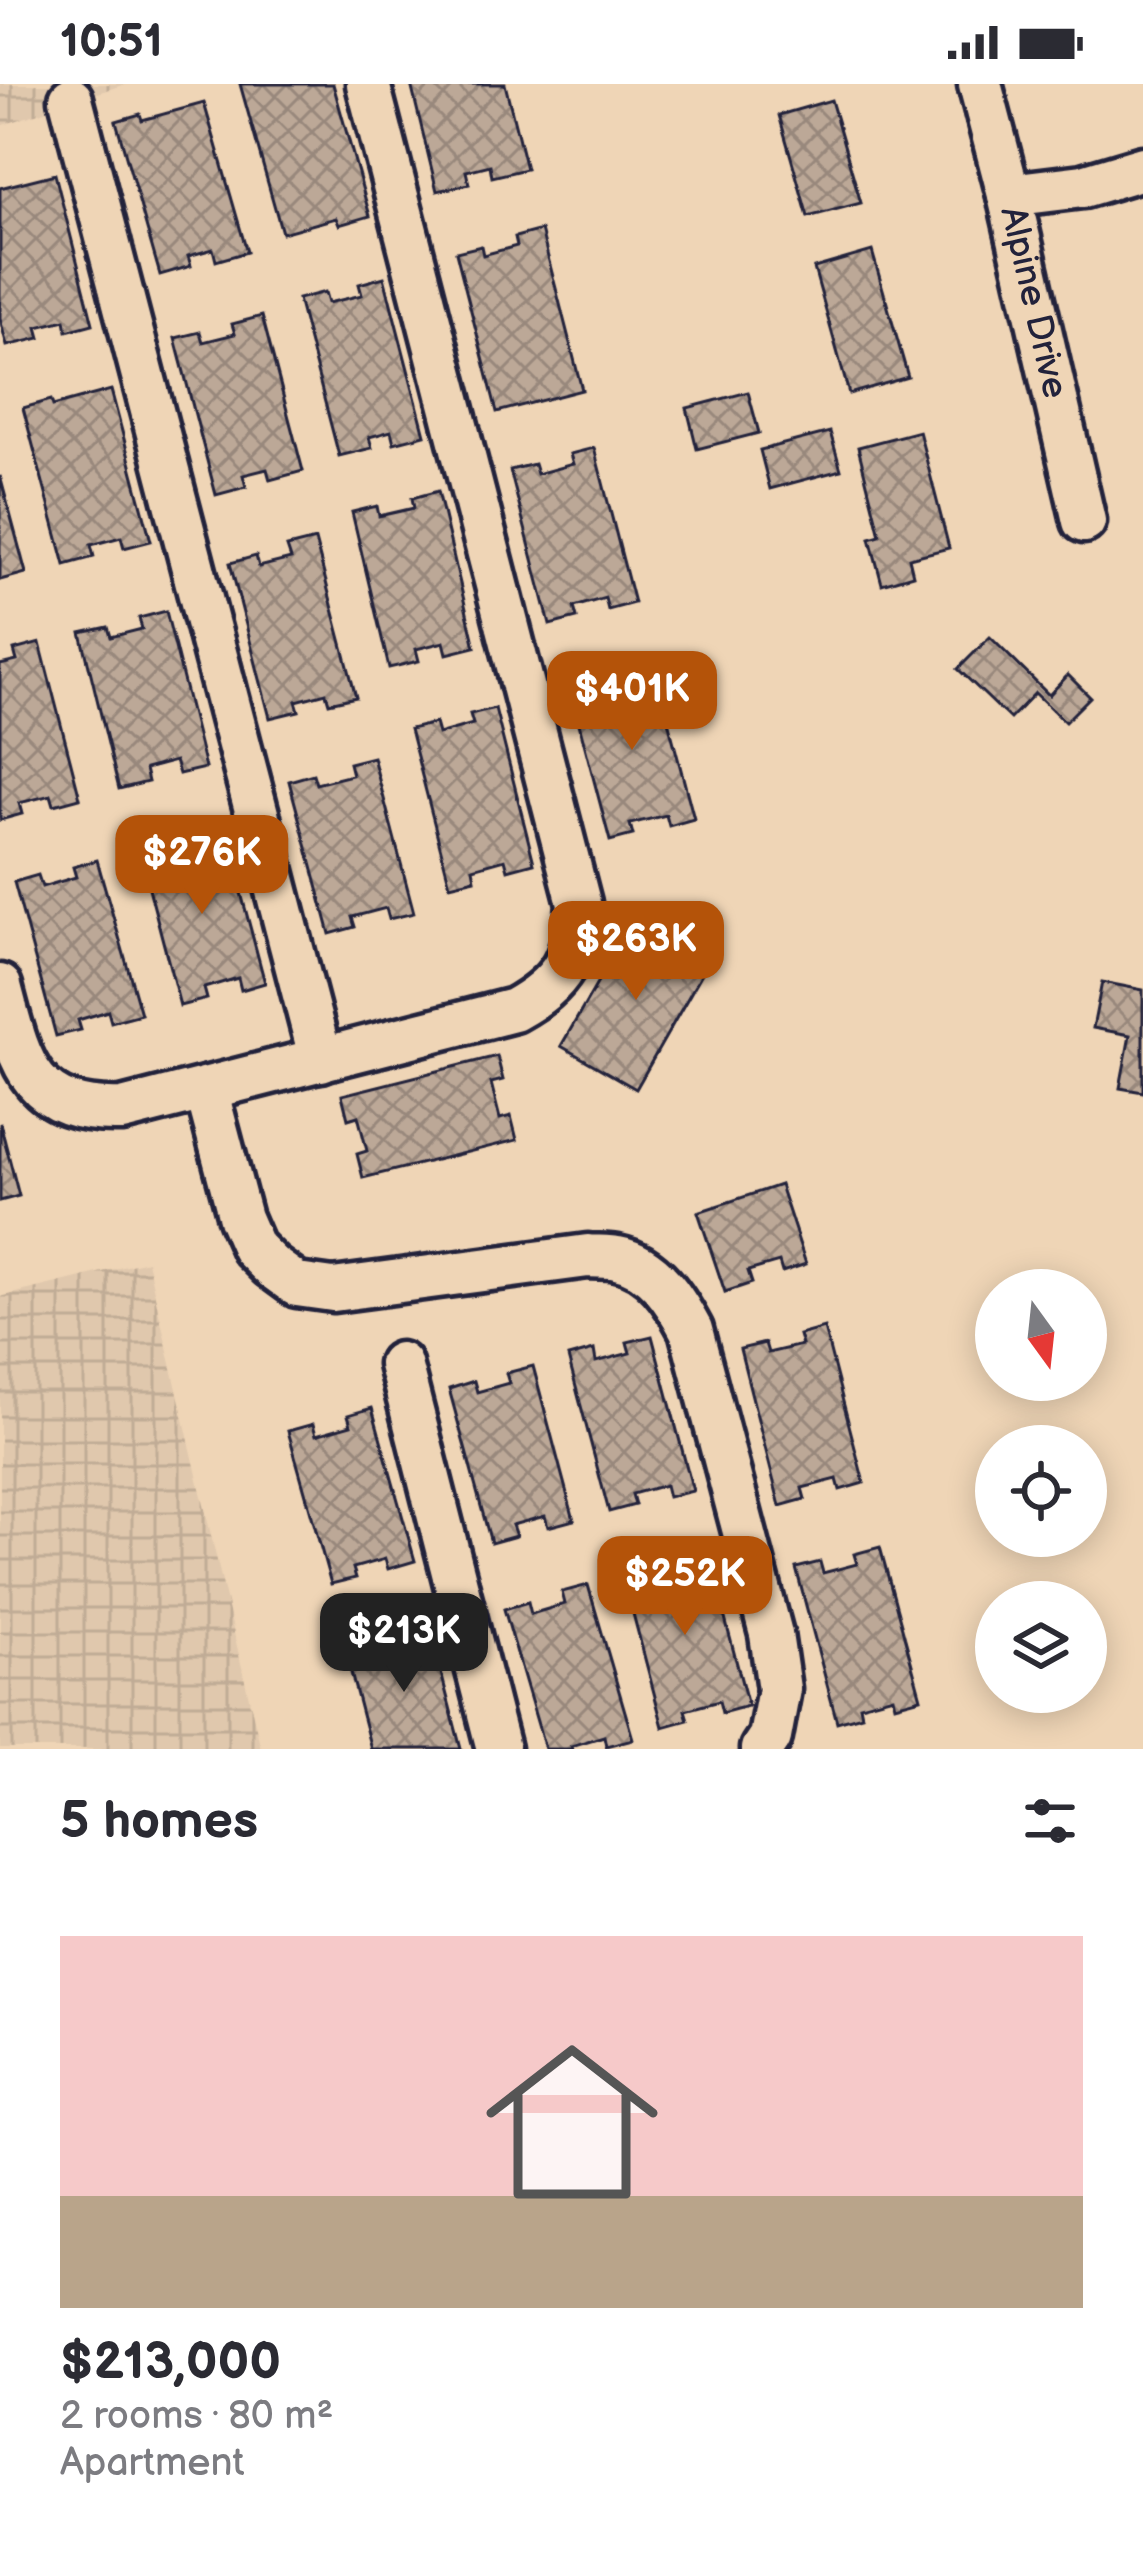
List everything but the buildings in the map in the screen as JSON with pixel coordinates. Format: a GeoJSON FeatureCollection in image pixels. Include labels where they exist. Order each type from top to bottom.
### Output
{"type":"FeatureCollection","features":[{"type":"Feature","properties":{"kind":"street"},"geometry":{"type":"LineString","coordinates":[[0,986],[17,1051],[38,1085],[90,1111],[122,1110],[514,1010],[544,993],[576,942],[579,903],[368,84]]}},
{"type":"Feature","properties":{"kind":"street","name":"Alpine Drive"},"geometry":{"type":"LineString","coordinates":[[980,84],[1084,521]]}},
{"type":"Feature","properties":{"kind":"street"},"geometry":{"type":"LineString","coordinates":[[71,99],[321,1060]]}},
{"type":"Feature","properties":{"kind":"street"},"geometry":{"type":"LineString","coordinates":[[1009,196],[1083,186],[1143,168]]}},
{"type":"Feature","properties":{"kind":"street"},"geometry":{"type":"LineString","coordinates":[[206,1089],[240,1218],[253,1248],[297,1286],[333,1290],[588,1256],[621,1258],[671,1293],[691,1330],[771,1634],[779,1689],[770,1737],[762,1749]]}},
{"type":"Feature","properties":{"kind":"street"},"geometry":{"type":"LineString","coordinates":[[400,1364],[498,1749]]}},
{"type":"Feature","properties":{"kind":"shaded area"},"geometry":{"type":"Polygon","coordinates":[[[0,84],[125,84],[0,126],[0,84]]]}},
{"type":"Feature","properties":{"kind":"shaded area"},"geometry":{"type":"Polygon","coordinates":[[[147,1261],[261,1749],[0,1749],[0,1297],[147,1261]]]}}]}
